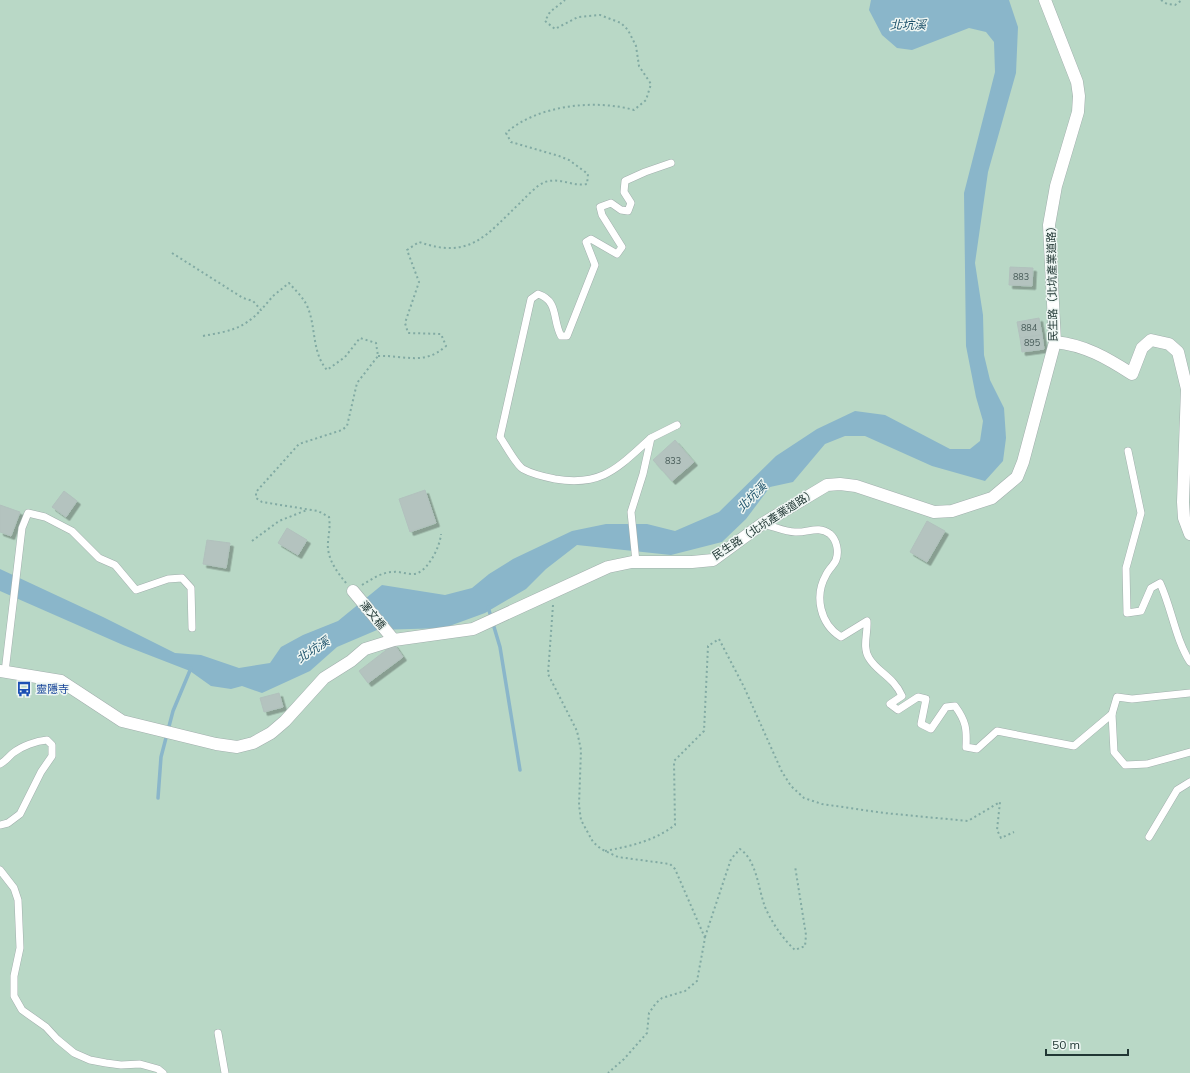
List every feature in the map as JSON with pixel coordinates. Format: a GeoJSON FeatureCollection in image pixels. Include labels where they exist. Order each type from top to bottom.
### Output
{"type":"FeatureCollection","features":[{"type":"Feature","properties":{"kind":"street","name":"民生路（北坑產業道路）"},"geometry":{"type":"LineString","coordinates":[[2,671],[61,681],[122,721],[216,744],[237,747],[253,743],[271,733],[285,721],[324,678],[351,661],[365,649],[394,640],[473,629],[608,567],[636,562],[692,562],[713,560],[762,524],[827,484],[856,486],[934,512],[952,511],[992,498],[1017,478],[1023,462],[1055,342],[1049,225],[1056,186],[1078,112],[1079,96],[1076,82],[1045,0]]}},
{"type":"Feature","properties":{"kind":"street"},"geometry":{"type":"LineString","coordinates":[[1055,342],[1086,348],[1104,356],[1132,374],[1142,348],[1151,340],[1169,344],[1178,352],[1187,389],[1183,502],[1184,518],[1190,534]]}},
{"type":"Feature","properties":{"kind":"street","name":"澤文橋"},"geometry":{"type":"LineString","coordinates":[[353,591],[393,639]]}},
{"type":"Feature","properties":{"kind":"lane"},"geometry":{"type":"LineString","coordinates":[[671,163],[625,181],[624,192],[631,203],[628,211],[621,210],[611,203],[600,207],[602,216],[622,247],[617,254],[591,239],[586,242],[595,265],[568,336],[561,336],[557,327],[553,304],[547,297],[538,294],[531,298],[500,437],[522,469],[551,478],[568,481],[585,481],[603,476],[622,464],[651,438],[677,425]]}},
{"type":"Feature","properties":{"kind":"lane"},"geometry":{"type":"LineString","coordinates":[[636,562],[631,512],[643,474],[651,438]]}},
{"type":"Feature","properties":{"kind":"lane"},"geometry":{"type":"LineString","coordinates":[[1128,451],[1141,513],[1126,568],[1128,613],[1141,612],[1151,588],[1160,584],[1167,598],[1183,651],[1190,662]]}},
{"type":"Feature","properties":{"kind":"lane"},"geometry":{"type":"LineString","coordinates":[[2,671],[10,629],[22,528],[28,513],[45,517],[72,531],[99,558],[115,565],[136,590],[168,579],[182,578],[191,588],[192,628]]}},
{"type":"Feature","properties":{"kind":"lane"},"geometry":{"type":"LineString","coordinates":[[762,524],[795,532],[816,528],[831,535],[837,546],[836,560],[825,576],[818,596],[821,611],[833,632],[841,636],[867,621],[865,648],[869,659],[898,686],[902,696],[890,704],[898,710],[918,697],[926,699],[921,724],[931,729],[946,707],[955,706],[965,719],[967,734],[966,748],[977,749],[997,731],[1074,746],[1112,714]]}},
{"type":"Feature","properties":{"kind":"lane"},"geometry":{"type":"LineString","coordinates":[[1190,693],[1132,699],[1117,697],[1112,714],[1114,752],[1125,765],[1146,764],[1190,752]]}},
{"type":"Feature","properties":{"kind":"lane"},"geometry":{"type":"LineString","coordinates":[[0,764],[5,762],[13,752],[36,741],[47,740],[52,745],[52,756],[41,772],[20,814],[8,823],[0,825]]}},
{"type":"Feature","properties":{"kind":"lane"},"geometry":{"type":"LineString","coordinates":[[1149,837],[1177,790],[1190,782]]}},
{"type":"Feature","properties":{"kind":"lane"},"geometry":{"type":"LineString","coordinates":[[0,870],[14,888],[18,900],[20,948],[14,976],[14,996],[22,1010],[46,1027],[57,1040],[74,1053],[90,1060],[106,1063],[121,1065],[140,1064],[158,1069],[163,1073]]}},
{"type":"Feature","properties":{"kind":"lane"},"geometry":{"type":"LineString","coordinates":[[218,1033],[225,1073]]}},
{"type":"Feature","properties":{"kind":"path"},"geometry":{"type":"LineString","coordinates":[[378,356],[422,359],[437,354],[446,346],[441,334],[408,333],[405,323],[419,282],[407,250],[419,242],[437,249],[463,248],[484,237],[529,194],[544,182],[563,180],[578,186],[587,184],[588,174],[569,160],[511,142],[506,133],[514,125],[544,111],[565,107],[617,105],[634,110],[646,100],[651,84],[638,66],[636,46],[628,30],[621,23],[600,15],[578,18],[555,29],[545,21],[550,12],[565,0]]}},
{"type":"Feature","properties":{"kind":"path"},"geometry":{"type":"LineString","coordinates":[[1161,0],[1167,4],[1175,5],[1182,0]]}},
{"type":"Feature","properties":{"kind":"path"},"geometry":{"type":"LineString","coordinates":[[172,253],[243,298],[253,301],[261,310]]}},
{"type":"Feature","properties":{"kind":"path"},"geometry":{"type":"LineString","coordinates":[[203,336],[233,330],[249,322],[273,296],[289,283],[301,296],[308,308],[319,361],[327,370],[345,356],[360,338],[376,343],[378,356],[356,383],[347,426],[342,430],[298,444],[256,492],[256,498],[262,502],[318,511],[329,518],[331,527],[328,549],[336,570],[353,591],[375,577],[392,572],[413,574],[419,572],[431,560],[440,542],[441,534]]}},
{"type":"Feature","properties":{"kind":"path"},"geometry":{"type":"LineString","coordinates":[[252,540],[279,521],[308,509]]}},
{"type":"Feature","properties":{"kind":"path"},"geometry":{"type":"LineString","coordinates":[[554,592],[548,674],[577,731],[581,750],[579,805],[581,820],[593,842],[618,857],[670,864],[675,869],[705,938]]}},
{"type":"Feature","properties":{"kind":"path"},"geometry":{"type":"LineString","coordinates":[[606,851],[642,843],[664,834],[675,825],[674,761],[704,731],[708,646],[719,639],[744,688],[782,772],[791,786],[804,798],[822,804],[884,813],[968,821],[1000,802],[996,830],[1001,838],[1014,832]]}},
{"type":"Feature","properties":{"kind":"path"},"geometry":{"type":"LineString","coordinates":[[608,1073],[624,1059],[647,1033],[649,1013],[656,1003],[662,998],[685,990],[697,982],[705,938],[731,858],[740,849],[748,854],[766,909],[785,941],[795,950],[805,946],[806,935],[795,866]]}},
{"type":"Feature","properties":{"kind":"green space"},"geometry":{"type":"Polygon","coordinates":[[[0,0],[1190,0],[1190,1073],[0,1073],[0,0]]]}},
{"type":"Feature","properties":{"kind":"water","name":"北坑溪"},"geometry":{"type":"Polygon","coordinates":[[[871,0],[1009,0],[1018,27],[1016,73],[988,172],[975,263],[983,315],[984,355],[990,380],[1004,408],[1006,438],[1003,461],[985,481],[932,466],[865,436],[845,436],[825,444],[793,482],[770,487],[746,519],[722,542],[671,555],[577,545],[546,569],[526,589],[485,613],[444,628],[377,630],[337,647],[310,671],[262,693],[242,686],[231,689],[211,686],[190,671],[123,645],[0,591],[0,569],[103,617],[175,653],[201,655],[239,668],[270,663],[281,647],[303,635],[338,621],[382,585],[445,595],[472,588],[489,574],[513,559],[572,531],[606,524],[647,524],[675,531],[719,512],[776,456],[817,429],[855,411],[885,415],[950,449],[970,449],[980,441],[983,421],[976,397],[966,346],[964,193],[995,72],[994,42],[986,32],[969,28],[912,50],[897,48],[882,35],[869,10],[871,0]]]}},
{"type":"Feature","properties":{"kind":"building"},"geometry":{"type":"Polygon","coordinates":[[[1010,267],[1033,268],[1032,286],[1009,285],[1010,267]]]}},
{"type":"Feature","properties":{"kind":"building"},"geometry":{"type":"Polygon","coordinates":[[[1039,318],[1042,335],[1020,338],[1017,322],[1039,318]]]}},
{"type":"Feature","properties":{"kind":"building"},"geometry":{"type":"Polygon","coordinates":[[[1042,335],[1044,349],[1022,352],[1020,338],[1042,335]]]}},
{"type":"Feature","properties":{"kind":"building"},"geometry":{"type":"Polygon","coordinates":[[[675,440],[694,462],[672,481],[653,460],[675,440]]]}},
{"type":"Feature","properties":{"kind":"building"},"geometry":{"type":"Polygon","coordinates":[[[425,490],[436,523],[410,532],[399,499],[425,490]]]}},
{"type":"Feature","properties":{"kind":"building"},"geometry":{"type":"Polygon","coordinates":[[[64,491],[77,501],[66,517],[52,507],[64,491]]]}},
{"type":"Feature","properties":{"kind":"building"},"geometry":{"type":"Polygon","coordinates":[[[0,505],[20,512],[11,536],[0,532],[0,505]]]}},
{"type":"Feature","properties":{"kind":"building"},"geometry":{"type":"Polygon","coordinates":[[[927,521],[945,531],[927,562],[910,552],[927,521]]]}},
{"type":"Feature","properties":{"kind":"building"},"geometry":{"type":"Polygon","coordinates":[[[287,528],[307,540],[298,555],[278,543],[287,528]]]}},
{"type":"Feature","properties":{"kind":"building"},"geometry":{"type":"Polygon","coordinates":[[[207,540],[230,543],[226,568],[203,564],[207,540]]]}},
{"type":"Feature","properties":{"kind":"building"},"geometry":{"type":"Polygon","coordinates":[[[394,644],[403,657],[368,683],[359,671],[394,644]]]}},
{"type":"Feature","properties":{"kind":"building"},"geometry":{"type":"Polygon","coordinates":[[[279,693],[283,707],[264,712],[260,698],[279,693]]]}},
{"type":"Feature","properties":{"kind":"waterway"},"geometry":{"type":"LineString","coordinates":[[488,607],[500,647],[520,770]]}},
{"type":"Feature","properties":{"kind":"waterway"},"geometry":{"type":"LineString","coordinates":[[158,798],[161,757],[173,711],[191,668]]}},
{"type":"Feature","properties":{"kind":"place","name":"靈隱寺"},"geometry":{"type":"Point","coordinates":[24,689]}}]}
